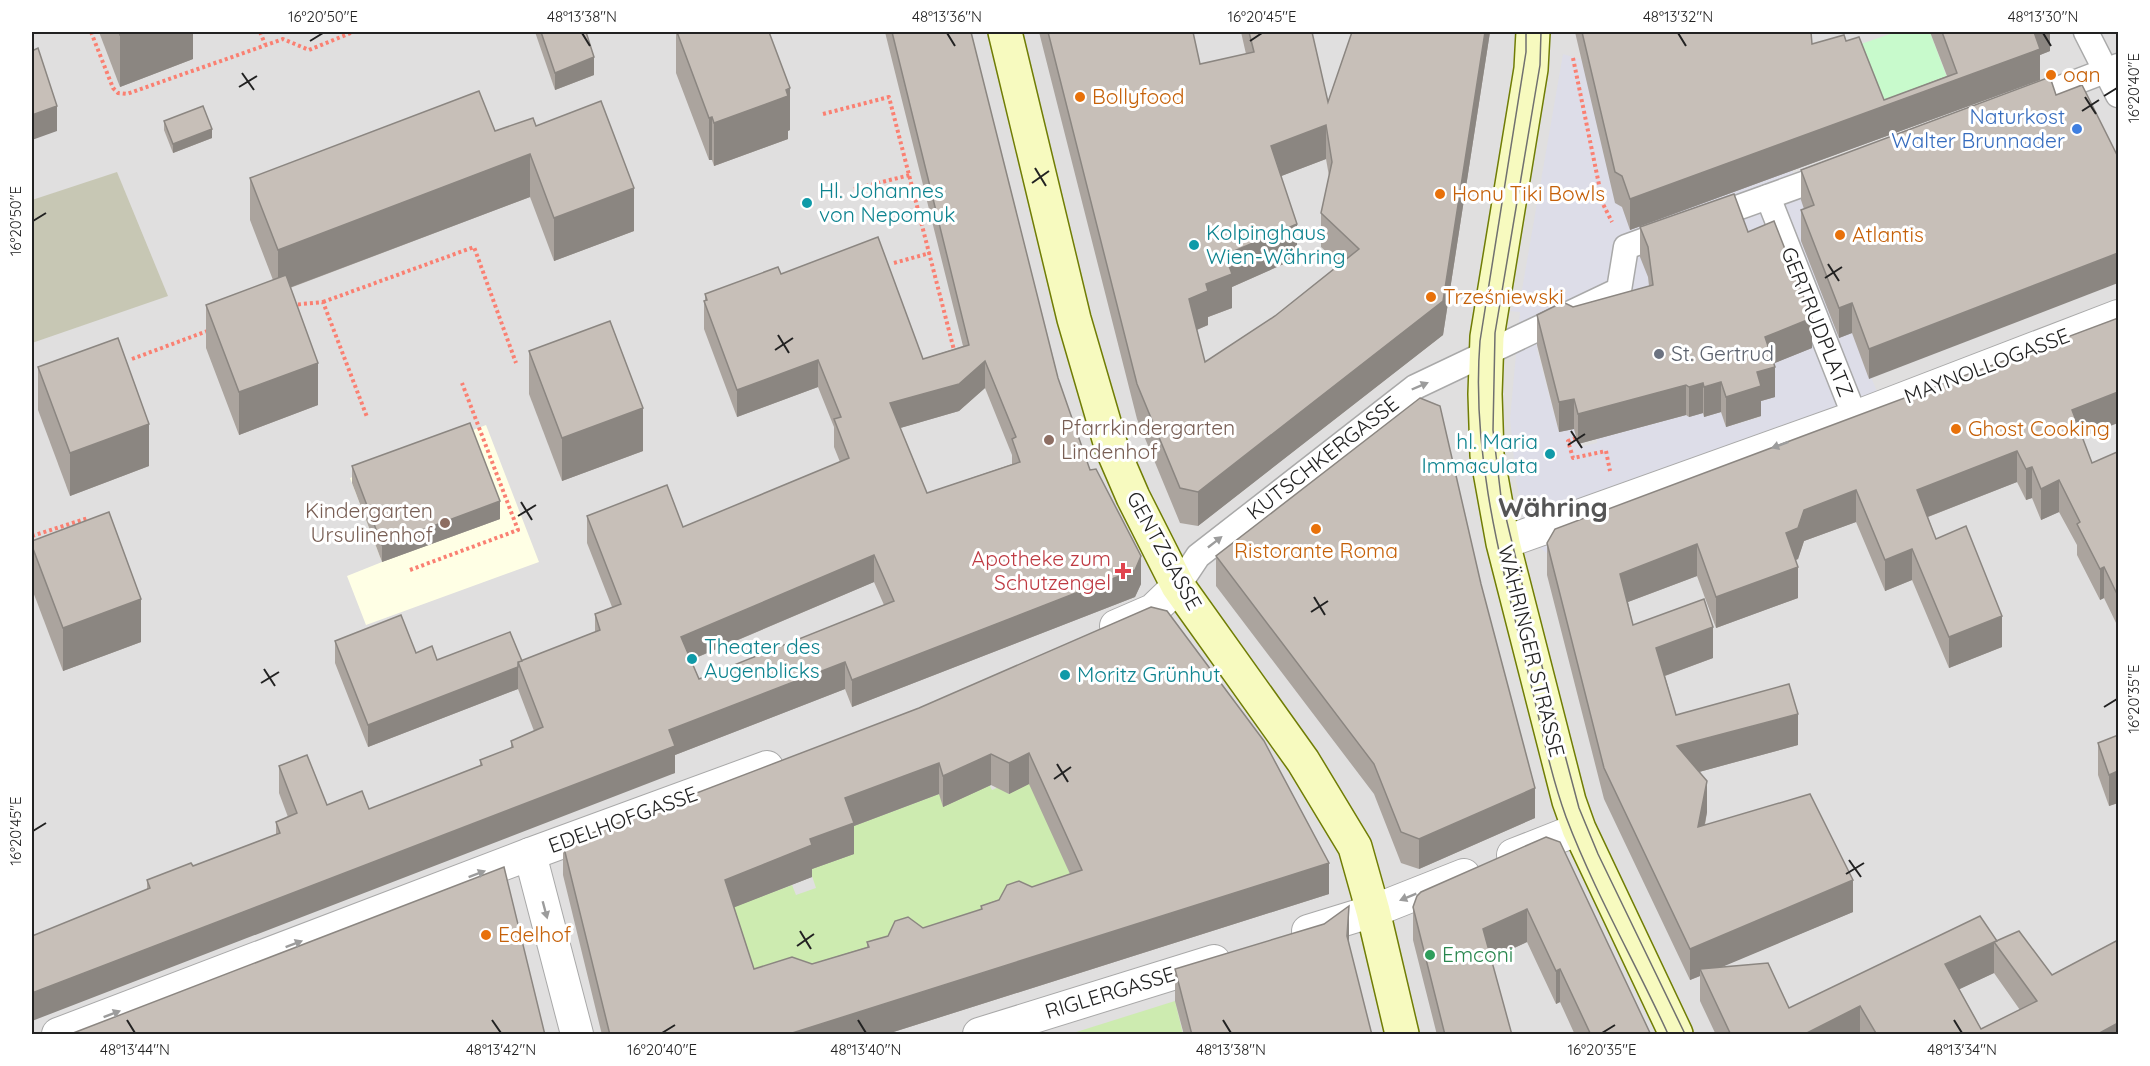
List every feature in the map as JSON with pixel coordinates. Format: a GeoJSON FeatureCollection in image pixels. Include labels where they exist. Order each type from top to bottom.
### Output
{"type":"FeatureCollection","features":[{"type":"Feature","properties":{"kind":"main road","name":"GENTZGASSE"},"geometry":{"type":"LineString","coordinates":[[1005,32],[1090,381],[1115,456],[1178,586],[1303,761],[1355,847],[1373,911],[1402,1035]]}},
{"type":"Feature","properties":{"kind":"main road","name":"WÄHRINGER STRASSE"},"geometry":{"type":"LineString","coordinates":[[1533,32],[1531,69],[1496,270],[1486,353],[1487,455],[1503,543],[1560,770],[1579,829],[1676,1035]]}},
{"type":"Feature","properties":{"kind":"street"},"geometry":{"type":"LineString","coordinates":[[2086,32],[2112,69],[2118,95]]}},
{"type":"Feature","properties":{"kind":"street"},"geometry":{"type":"LineString","coordinates":[[2007,109],[2112,69]]}},
{"type":"Feature","properties":{"kind":"street"},"geometry":{"type":"LineString","coordinates":[[1486,353],[1619,290],[1626,247],[1853,166]]}},
{"type":"Feature","properties":{"kind":"street","name":"GERTRUDPLATZ"},"geometry":{"type":"LineString","coordinates":[[1503,543],[1855,417],[1768,197]]}},
{"type":"Feature","properties":{"kind":"street","name":"MAYNOLLOGASSE"},"geometry":{"type":"LineString","coordinates":[[1855,417],[2118,316]]}},
{"type":"Feature","properties":{"kind":"street","name":"KUTSCHKERGASSE"},"geometry":{"type":"LineString","coordinates":[[1178,586],[1198,556],[1414,387],[1486,353]]}},
{"type":"Feature","properties":{"kind":"street"},"geometry":{"type":"LineString","coordinates":[[1088,638],[1153,610],[1178,586]]}},
{"type":"Feature","properties":{"kind":"street","name":"EDELHOFGASSE"},"geometry":{"type":"LineString","coordinates":[[58,1035],[530,854],[794,756]]}},
{"type":"Feature","properties":{"kind":"street"},"geometry":{"type":"LineString","coordinates":[[1283,939],[1373,911],[1579,829]]}},
{"type":"Feature","properties":{"kind":"street"},"geometry":{"type":"LineString","coordinates":[[530,854],[577,1035]]}},
{"type":"Feature","properties":{"kind":"street","name":"RIGLERGASSE"},"geometry":{"type":"LineString","coordinates":[[979,1035],[1238,953]]}},
{"type":"Feature","properties":{"kind":"path"},"geometry":{"type":"LineString","coordinates":[[91,32],[113,87],[122,94],[265,44],[288,39],[309,50],[353,32]]}},
{"type":"Feature","properties":{"kind":"path"},"geometry":{"type":"LineString","coordinates":[[260,32],[265,44]]}},
{"type":"Feature","properties":{"kind":"path"},"geometry":{"type":"LineString","coordinates":[[1573,58],[1603,204],[1626,247]]}},
{"type":"Feature","properties":{"kind":"path"},"geometry":{"type":"LineString","coordinates":[[823,114],[889,97],[956,357]]}},
{"type":"Feature","properties":{"kind":"path"},"geometry":{"type":"LineString","coordinates":[[854,189],[910,175]]}},
{"type":"Feature","properties":{"kind":"path"},"geometry":{"type":"LineString","coordinates":[[282,306],[323,302],[474,247],[516,363]]}},
{"type":"Feature","properties":{"kind":"path"},"geometry":{"type":"LineString","coordinates":[[894,263],[930,253]]}},
{"type":"Feature","properties":{"kind":"path"},"geometry":{"type":"LineString","coordinates":[[323,302],[367,417]]}},
{"type":"Feature","properties":{"kind":"path"},"geometry":{"type":"LineString","coordinates":[[132,359],[218,327]]}},
{"type":"Feature","properties":{"kind":"path"},"geometry":{"type":"LineString","coordinates":[[410,570],[518,530],[462,383]]}},
{"type":"Feature","properties":{"kind":"path"},"geometry":{"type":"LineString","coordinates":[[1576,438],[1568,441],[1573,458],[1600,451]]}},
{"type":"Feature","properties":{"kind":"path"},"geometry":{"type":"LineString","coordinates":[[32,536],[88,518]]}},
{"type":"Feature","properties":{"kind":"shaded area"},"geometry":{"type":"Polygon","coordinates":[[[32,32],[2118,32],[2118,1034],[32,1034],[32,32]]]}},
{"type":"Feature","properties":{"kind":"shaded area"},"geometry":{"type":"Polygon","coordinates":[[[1563,54],[1583,60],[1785,150],[1844,312],[1883,406],[1555,560],[1527,537],[1516,480],[1510,419],[1520,312],[1510,311],[1520,301],[1563,54]],[[1653,315],[1538,342],[1537,349],[1559,432],[1574,429],[1579,447],[1597,443],[1597,439],[1686,415],[1689,417],[1703,413],[1704,417],[1721,412],[1726,427],[1761,417],[1653,315]]]}},
{"type":"Feature","properties":{"kind":"shaded area"},"geometry":{"type":"Polygon","coordinates":[[[117,172],[168,296],[32,343],[32,200],[117,172]]]}},
{"type":"Feature","properties":{"kind":"shaded area","name":"Kindergarten Ursulinenhof"},"geometry":{"type":"Polygon","coordinates":[[[486,425],[539,562],[366,625],[347,576],[382,562],[350,478],[486,425]]]}},
{"type":"Feature","properties":{"kind":"green space"},"geometry":{"type":"Polygon","coordinates":[[[1896,32],[1930,32],[1951,88],[1878,116],[1852,47],[1896,32]]]}},
{"type":"Feature","properties":{"kind":"green space"},"geometry":{"type":"Polygon","coordinates":[[[1029,774],[1078,893],[754,1001],[684,894],[759,897],[792,885],[796,895],[816,888],[810,870],[845,829],[939,794],[989,784],[992,790],[999,787],[1009,794],[1029,774]]]}},
{"type":"Feature","properties":{"kind":"green space"},"geometry":{"type":"Polygon","coordinates":[[[1175,1001],[1183,1034],[1070,1034],[1175,1001]]]}},
{"type":"Feature","properties":{"kind":"building"},"geometry":{"type":"Polygon","coordinates":[[[541,32],[586,32],[594,57],[555,73],[541,32]]]}},
{"type":"Feature","properties":{"kind":"building"},"geometry":{"type":"Polygon","coordinates":[[[677,32],[769,32],[790,88],[786,90],[788,96],[714,123],[712,117],[709,118],[677,32]]]}},
{"type":"Feature","properties":{"kind":"building"},"geometry":{"type":"Polygon","coordinates":[[[892,32],[971,32],[1058,378],[1090,470],[1096,469],[1141,556],[1135,570],[852,680],[845,662],[669,730],[675,746],[32,993],[32,936],[150,888],[147,880],[191,863],[193,866],[280,833],[276,822],[297,813],[279,766],[307,755],[327,805],[362,791],[369,809],[482,765],[480,760],[513,747],[511,741],[543,727],[518,662],[600,630],[595,614],[621,604],[587,516],[667,485],[683,527],[849,458],[834,419],[841,417],[818,360],[737,390],[704,301],[707,300],[705,294],[778,267],[781,274],[878,237],[923,359],[969,345],[892,32]],[[985,361],[959,384],[890,403],[927,493],[1020,462],[1012,439],[1016,437],[985,361]],[[874,555],[681,637],[699,679],[894,601],[874,555]]]}},
{"type":"Feature","properties":{"kind":"building"},"geometry":{"type":"Polygon","coordinates":[[[1048,32],[1193,32],[1200,64],[1254,52],[1249,32],[1312,32],[1328,102],[1352,32],[1485,32],[1443,301],[1198,492],[1180,488],[1137,384],[1048,32]],[[1326,125],[1271,146],[1297,224],[1225,255],[1232,274],[1206,284],[1208,291],[1189,299],[1205,362],[1275,316],[1359,249],[1321,213],[1332,162],[1326,125]]]}},
{"type":"Feature","properties":{"kind":"building"},"geometry":{"type":"Polygon","coordinates":[[[1582,32],[1811,32],[1812,44],[1844,35],[1846,41],[1859,37],[1884,100],[1957,73],[1942,32],[2034,32],[2040,49],[1630,199],[1622,176],[1615,172],[1582,32]]]}},
{"type":"Feature","properties":{"kind":"building"},"geometry":{"type":"Polygon","coordinates":[[[38,48],[57,106],[32,115],[32,51],[38,48]]]}},
{"type":"Feature","properties":{"kind":"building"},"geometry":{"type":"Polygon","coordinates":[[[2050,77],[2056,95],[2082,85],[2118,157],[2118,253],[1869,349],[1852,303],[1839,308],[1801,210],[1814,205],[1801,170],[2050,77]]]}},
{"type":"Feature","properties":{"kind":"building"},"geometry":{"type":"Polygon","coordinates":[[[479,91],[495,131],[533,118],[536,126],[601,101],[634,188],[554,218],[530,154],[278,250],[250,178],[479,91]]]}},
{"type":"Feature","properties":{"kind":"building"},"geometry":{"type":"Polygon","coordinates":[[[203,106],[212,129],[173,144],[164,121],[203,106]]]}},
{"type":"Feature","properties":{"kind":"building","name":"St. Gertrud"},"geometry":{"type":"Polygon","coordinates":[[[1734,194],[1748,232],[1774,221],[1812,318],[1765,337],[1775,367],[1757,372],[1761,386],[1726,397],[1721,382],[1704,387],[1703,383],[1689,387],[1686,385],[1578,414],[1574,399],[1559,402],[1537,315],[1563,302],[1573,307],[1653,285],[1648,247],[1640,227],[1734,194]]]}},
{"type":"Feature","properties":{"kind":"building"},"geometry":{"type":"Polygon","coordinates":[[[286,275],[318,363],[239,392],[206,305],[286,275]]]}},
{"type":"Feature","properties":{"kind":"building"},"geometry":{"type":"Polygon","coordinates":[[[2118,318],[2118,392],[2072,410],[2092,463],[2117,452],[2118,455],[2118,596],[2104,567],[2100,569],[2077,524],[2080,522],[2059,480],[2041,489],[2032,467],[2026,469],[2017,451],[1917,490],[1936,539],[1966,526],[2002,616],[1949,637],[1912,549],[1885,560],[1856,490],[1804,510],[1798,528],[1786,533],[1798,567],[1716,597],[1697,544],[1620,574],[1633,625],[1704,599],[1713,627],[1656,648],[1676,715],[1789,684],[1798,714],[1677,746],[1707,781],[1698,827],[1810,794],[1853,880],[1690,949],[1604,768],[1547,543],[1555,529],[2118,318]]]}},
{"type":"Feature","properties":{"kind":"building"},"geometry":{"type":"Polygon","coordinates":[[[610,321],[643,408],[562,438],[529,351],[610,321]]]}},
{"type":"Feature","properties":{"kind":"building"},"geometry":{"type":"Polygon","coordinates":[[[118,338],[149,424],[70,453],[38,367],[118,338]]]}},
{"type":"Feature","properties":{"kind":"building"},"geometry":{"type":"Polygon","coordinates":[[[1420,398],[1440,406],[1481,584],[1535,788],[1419,839],[1401,832],[1374,764],[1216,556],[1420,398]]]}},
{"type":"Feature","properties":{"kind":"building"},"geometry":{"type":"Polygon","coordinates":[[[470,423],[500,501],[382,545],[352,466],[470,423]]]}},
{"type":"Feature","properties":{"kind":"building"},"geometry":{"type":"Polygon","coordinates":[[[109,512],[141,599],[63,628],[32,541],[109,512]]]}},
{"type":"Feature","properties":{"kind":"building"},"geometry":{"type":"Polygon","coordinates":[[[1151,607],[1167,611],[1264,741],[1329,863],[786,1035],[610,1035],[563,844],[919,708],[1151,607]],[[1029,753],[1009,763],[991,754],[943,776],[939,763],[845,798],[854,823],[810,839],[812,845],[725,880],[754,969],[792,957],[812,964],[869,947],[867,942],[888,936],[895,921],[908,917],[923,928],[982,909],[981,906],[999,900],[1007,885],[1019,881],[1032,887],[1082,870],[1029,753]]]}},
{"type":"Feature","properties":{"kind":"building"},"geometry":{"type":"Polygon","coordinates":[[[401,615],[416,653],[432,646],[437,660],[510,632],[522,661],[518,662],[518,667],[368,725],[335,641],[401,615]]]}},
{"type":"Feature","properties":{"kind":"building"},"geometry":{"type":"Polygon","coordinates":[[[2118,735],[2118,771],[2109,775],[2098,743],[2118,735]]]}},
{"type":"Feature","properties":{"kind":"building"},"geometry":{"type":"Polygon","coordinates":[[[1546,837],[1560,842],[1651,1035],[1591,1035],[1560,969],[1556,971],[1527,909],[1483,929],[1512,1035],[1445,1035],[1413,907],[1417,896],[1421,892],[1546,837]]]}},
{"type":"Feature","properties":{"kind":"building"},"geometry":{"type":"Polygon","coordinates":[[[504,867],[545,1035],[68,1035],[504,867]]]}},
{"type":"Feature","properties":{"kind":"building"},"geometry":{"type":"Polygon","coordinates":[[[1349,906],[1347,936],[1372,1035],[1192,1035],[1175,969],[1324,924],[1349,906]]]}},
{"type":"Feature","properties":{"kind":"building"},"geometry":{"type":"Polygon","coordinates":[[[1980,916],[1997,941],[2019,931],[2052,975],[2118,940],[2118,1023],[2096,1035],[1877,1035],[1860,1006],[1803,1035],[1731,1035],[1700,969],[1768,963],[1789,1008],[1980,916]],[[1994,942],[1945,964],[1981,1029],[2037,1001],[1994,942]]]}},
{"type":"Feature","properties":{"kind":"tram line"},"geometry":{"type":"LineString","coordinates":[[1526,32],[1526,52],[1480,341],[1478,383],[1484,467],[1490,508],[1508,590],[1560,799],[1589,872],[1668,1034]]}},
{"type":"Feature","properties":{"kind":"tram line"},"geometry":{"type":"LineString","coordinates":[[1541,32],[1540,65],[1495,333],[1493,430],[1501,497],[1579,808],[1598,854],[1685,1034]]}},
{"type":"Feature","properties":{"kind":"place","name":"oan"},"geometry":{"type":"Point","coordinates":[2051,75]}},
{"type":"Feature","properties":{"kind":"place","name":"Bollyfood"},"geometry":{"type":"Point","coordinates":[1080,97]}},
{"type":"Feature","properties":{"kind":"place","name":"Naturkost Walter Brunnader"},"geometry":{"type":"Point","coordinates":[2077,129]}},
{"type":"Feature","properties":{"kind":"place","name":"Honu Tiki Bowls"},"geometry":{"type":"Point","coordinates":[1440,194]}},
{"type":"Feature","properties":{"kind":"place","name":"Hl. Johannes von Nepomuk"},"geometry":{"type":"Point","coordinates":[807,203]}},
{"type":"Feature","properties":{"kind":"place","name":"Atlantis"},"geometry":{"type":"Point","coordinates":[1840,235]}},
{"type":"Feature","properties":{"kind":"place","name":"Kolpinghaus Wien-Währing"},"geometry":{"type":"Point","coordinates":[1194,245]}},
{"type":"Feature","properties":{"kind":"place","name":"Trześniewski"},"geometry":{"type":"Point","coordinates":[1431,297]}},
{"type":"Feature","properties":{"kind":"place","name":"St. Gertrud"},"geometry":{"type":"Point","coordinates":[1659,354]}},
{"type":"Feature","properties":{"kind":"place","name":"Ghost Cooking"},"geometry":{"type":"Point","coordinates":[1956,429]}},
{"type":"Feature","properties":{"kind":"place","name":"Pfarrkindergarten Lindenhof"},"geometry":{"type":"Point","coordinates":[1049,440]}},
{"type":"Feature","properties":{"kind":"place","name":"hl. Maria Immaculata"},"geometry":{"type":"Point","coordinates":[1550,454]}},
{"type":"Feature","properties":{"kind":"place","name":"Kindergarten Ursulinenhof"},"geometry":{"type":"Point","coordinates":[445,523]}},
{"type":"Feature","properties":{"kind":"place","name":"Ristorante Roma"},"geometry":{"type":"Point","coordinates":[1316,529]}},
{"type":"Feature","properties":{"kind":"place","name":"Apotheke zum Schutzengel"},"geometry":{"type":"Point","coordinates":[1123,571]}},
{"type":"Feature","properties":{"kind":"place","name":"Theater des Augenblicks"},"geometry":{"type":"Point","coordinates":[692,659]}},
{"type":"Feature","properties":{"kind":"place","name":"Moritz Grünhut"},"geometry":{"type":"Point","coordinates":[1065,675]}},
{"type":"Feature","properties":{"kind":"place","name":"Edelhof"},"geometry":{"type":"Point","coordinates":[486,935]}},
{"type":"Feature","properties":{"kind":"place","name":"Emconi"},"geometry":{"type":"Point","coordinates":[1430,955]}},
{"type":"Feature","properties":{"kind":"district","name":"Währing"},"geometry":{"type":"Point","coordinates":[1553,508]}}]}
